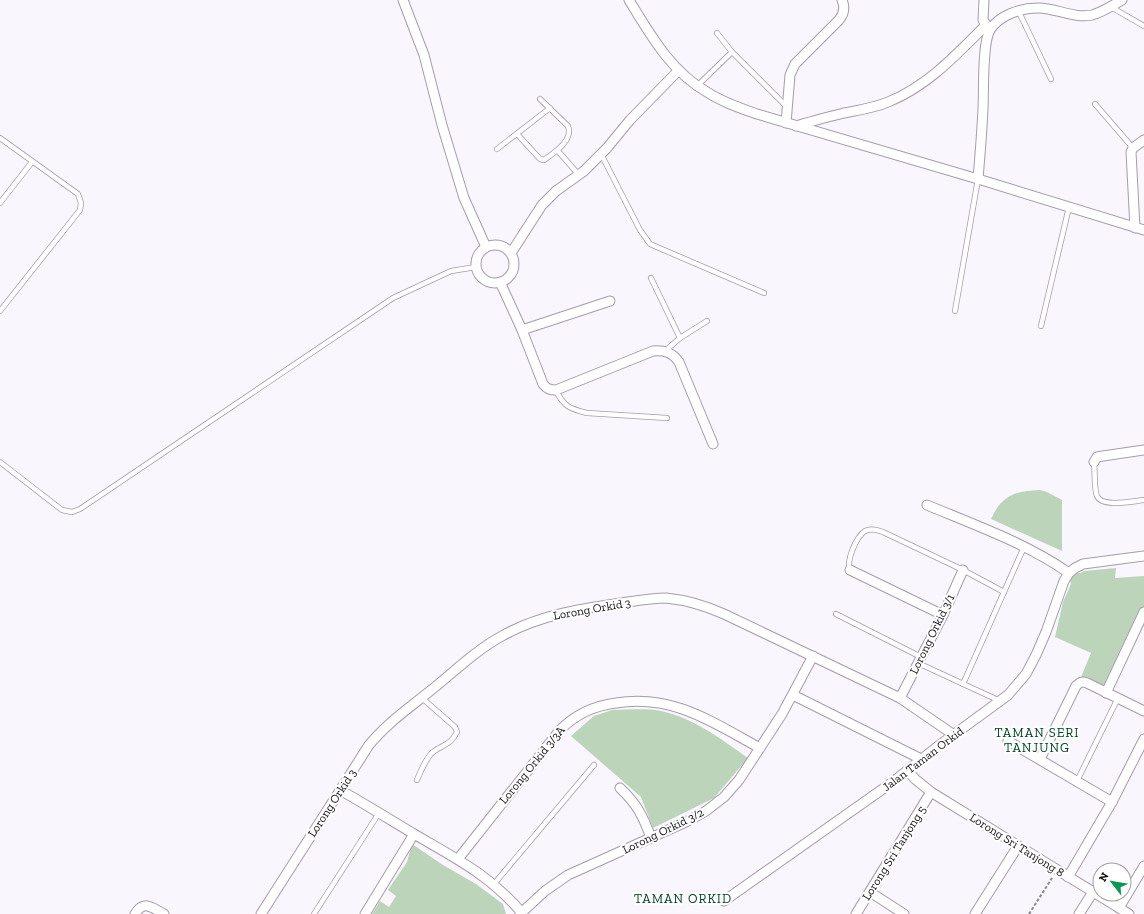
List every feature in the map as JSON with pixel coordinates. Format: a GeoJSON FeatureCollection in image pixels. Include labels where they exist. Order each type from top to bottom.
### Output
{"type":"FeatureCollection","features":[{"type":"Feature","properties":{"kind":"street"},"geometry":{"type":"LineString","coordinates":[[403,0],[424,55],[442,125],[462,193],[486,247]]}},
{"type":"Feature","properties":{"kind":"street"},"geometry":{"type":"LineString","coordinates":[[629,0],[666,57],[678,71],[706,92],[737,107],[1140,229],[1131,152],[1133,148],[1144,140]]}},
{"type":"Feature","properties":{"kind":"street"},"geometry":{"type":"LineString","coordinates":[[786,123],[792,70],[795,64],[839,20],[844,11],[842,0]]}},
{"type":"Feature","properties":{"kind":"street"},"geometry":{"type":"LineString","coordinates":[[978,179],[985,51],[988,28],[982,16],[984,0]]}},
{"type":"Feature","properties":{"kind":"street"},"geometry":{"type":"LineString","coordinates":[[796,126],[873,107],[897,98],[910,91],[947,64],[1002,17],[1035,8],[1085,16],[1098,13],[1122,0]]}},
{"type":"Feature","properties":{"kind":"street"},"geometry":{"type":"LineString","coordinates":[[511,253],[542,205],[556,191],[579,175],[601,154],[630,120],[678,71]]}},
{"type":"Feature","properties":{"kind":"street"},"geometry":{"type":"LineString","coordinates":[[500,245],[506,248],[514,259],[513,271],[510,276],[500,282],[493,283],[487,281],[478,273],[476,267],[478,255],[486,247],[500,245]]}},
{"type":"Feature","properties":{"kind":"street"},"geometry":{"type":"LineString","coordinates":[[500,282],[522,330],[543,384],[550,390],[556,390],[653,351],[665,351],[675,356],[679,362],[712,444]]}},
{"type":"Feature","properties":{"kind":"street"},"geometry":{"type":"LineString","coordinates":[[522,330],[610,301]]}},
{"type":"Feature","properties":{"kind":"street"},"geometry":{"type":"LineString","coordinates":[[1094,462],[1097,457],[1144,450]]}},
{"type":"Feature","properties":{"kind":"street"},"geometry":{"type":"LineString","coordinates":[[926,505],[1024,546],[1050,560],[1069,573],[1083,564],[1144,556]]}},
{"type":"Feature","properties":{"kind":"street"},"geometry":{"type":"LineString","coordinates":[[850,570],[943,615]]}},
{"type":"Feature","properties":{"kind":"street","name":"Lorong Orkid 3/1"},"geometry":{"type":"LineString","coordinates":[[900,698],[943,615],[963,570]]}},
{"type":"Feature","properties":{"kind":"street","name":"Jalan Taman Orkid"},"geometry":{"type":"LineString","coordinates":[[724,901],[908,771],[921,759],[1013,690],[1031,665],[1046,632],[1060,590],[1069,573]]}},
{"type":"Feature","properties":{"kind":"street","name":"Lorong Orkid 3"},"geometry":{"type":"LineString","coordinates":[[261,914],[340,790],[376,737],[389,724],[501,636],[527,624],[564,612],[590,607],[656,599],[672,599],[702,605],[714,609],[900,698],[954,735]]}},
{"type":"Feature","properties":{"kind":"street"},"geometry":{"type":"LineString","coordinates":[[1106,693],[1144,612]]}},
{"type":"Feature","properties":{"kind":"street","name":"Lorong Orkid 3/2"},"geometry":{"type":"LineString","coordinates":[[340,790],[458,859],[494,884],[511,900],[521,913],[545,891],[568,875],[686,822],[716,804],[732,790],[793,695],[813,656]]}},
{"type":"Feature","properties":{"kind":"street"},"geometry":{"type":"LineString","coordinates":[[1040,759],[1076,686],[1082,682],[1144,711]]}},
{"type":"Feature","properties":{"kind":"street"},"geometry":{"type":"LineString","coordinates":[[793,695],[921,759]]}},
{"type":"Feature","properties":{"kind":"street","name":"Lorong Orkid 3/3A"},"geometry":{"type":"LineString","coordinates":[[458,859],[560,730],[576,716],[591,708],[631,700],[664,703],[699,715],[760,748]]}},
{"type":"Feature","properties":{"kind":"street"},"geometry":{"type":"LineString","coordinates":[[1068,877],[1112,802],[1144,738]]}},
{"type":"Feature","properties":{"kind":"street"},"geometry":{"type":"LineString","coordinates":[[1008,740],[1112,802]]}},
{"type":"Feature","properties":{"kind":"street","name":"Lorong Sri Tanjong 8"},"geometry":{"type":"LineString","coordinates":[[908,771],[931,792],[1092,891]]}},
{"type":"Feature","properties":{"kind":"street"},"geometry":{"type":"LineString","coordinates":[[620,788],[632,799],[639,809],[651,838]]}},
{"type":"Feature","properties":{"kind":"street","name":"Lorong Sri Tanjong 5"},"geometry":{"type":"LineString","coordinates":[[856,914],[931,792]]}},
{"type":"Feature","properties":{"kind":"street"},"geometry":{"type":"LineString","coordinates":[[365,914],[414,834]]}},
{"type":"Feature","properties":{"kind":"street"},"geometry":{"type":"LineString","coordinates":[[975,914],[1018,846]]}},
{"type":"Feature","properties":{"kind":"street"},"geometry":{"type":"LineString","coordinates":[[1119,908],[1144,866]]}},
{"type":"Feature","properties":{"kind":"street"},"geometry":{"type":"LineString","coordinates":[[870,892],[904,914]]}},
{"type":"Feature","properties":{"kind":"street"},"geometry":{"type":"LineString","coordinates":[[1080,914],[1092,894]]}},
{"type":"Feature","properties":{"kind":"street","name":"Lorong Sri Tanjong 8"},"geometry":{"type":"LineString","coordinates":[[1109,902],[1129,914]]}},
{"type":"Feature","properties":{"kind":"street"},"geometry":{"type":"LineString","coordinates":[[135,914],[139,908],[147,905],[164,914]]}},
{"type":"Feature","properties":{"kind":"lane"},"geometry":{"type":"LineString","coordinates":[[1110,6],[1144,26]]}},
{"type":"Feature","properties":{"kind":"lane"},"geometry":{"type":"LineString","coordinates":[[1018,12],[1051,79]]}},
{"type":"Feature","properties":{"kind":"lane"},"geometry":{"type":"LineString","coordinates":[[717,33],[732,52],[787,108]]}},
{"type":"Feature","properties":{"kind":"lane"},"geometry":{"type":"LineString","coordinates":[[697,86],[732,52]]}},
{"type":"Feature","properties":{"kind":"lane"},"geometry":{"type":"LineString","coordinates":[[517,134],[540,159],[544,160],[558,151],[568,136],[570,130],[568,126],[540,99]]}},
{"type":"Feature","properties":{"kind":"lane"},"geometry":{"type":"LineString","coordinates":[[1095,104],[1133,148]]}},
{"type":"Feature","properties":{"kind":"lane"},"geometry":{"type":"LineString","coordinates":[[497,149],[550,108]]}},
{"type":"Feature","properties":{"kind":"lane"},"geometry":{"type":"LineString","coordinates":[[0,138],[78,194],[81,203],[80,210],[0,311]]}},
{"type":"Feature","properties":{"kind":"lane"},"geometry":{"type":"LineString","coordinates":[[558,151],[579,175]]}},
{"type":"Feature","properties":{"kind":"lane"},"geometry":{"type":"LineString","coordinates":[[601,154],[640,230],[650,244],[764,293]]}},
{"type":"Feature","properties":{"kind":"lane"},"geometry":{"type":"LineString","coordinates":[[0,203],[32,162]]}},
{"type":"Feature","properties":{"kind":"lane"},"geometry":{"type":"LineString","coordinates":[[955,311],[978,179]]}},
{"type":"Feature","properties":{"kind":"lane"},"geometry":{"type":"LineString","coordinates":[[1041,326],[1069,207]]}},
{"type":"Feature","properties":{"kind":"lane"},"geometry":{"type":"LineString","coordinates":[[0,462],[62,510],[72,512],[80,509],[393,298],[451,271],[476,267]]}},
{"type":"Feature","properties":{"kind":"lane"},"geometry":{"type":"LineString","coordinates":[[651,278],[680,338]]}},
{"type":"Feature","properties":{"kind":"lane"},"geometry":{"type":"LineString","coordinates":[[665,351],[680,338],[707,322]]}},
{"type":"Feature","properties":{"kind":"lane"},"geometry":{"type":"LineString","coordinates":[[556,390],[561,400],[574,410],[594,414],[667,418]]}},
{"type":"Feature","properties":{"kind":"lane"},"geometry":{"type":"LineString","coordinates":[[1094,462],[1096,496],[1100,501],[1108,503],[1144,500]]}},
{"type":"Feature","properties":{"kind":"lane"},"geometry":{"type":"LineString","coordinates":[[850,570],[848,561],[853,548],[864,532],[873,529],[883,532],[963,570],[1004,592]]}},
{"type":"Feature","properties":{"kind":"lane"},"geometry":{"type":"LineString","coordinates":[[963,684],[1024,546]]}},
{"type":"Feature","properties":{"kind":"lane"},"geometry":{"type":"LineString","coordinates":[[836,614],[963,684],[1000,701]]}},
{"type":"Feature","properties":{"kind":"lane"},"geometry":{"type":"LineString","coordinates":[[417,780],[432,754],[438,749],[447,745],[454,738],[457,732],[455,727],[422,698]]}},
{"type":"Feature","properties":{"kind":"lane"},"geometry":{"type":"LineString","coordinates":[[1077,781],[1118,698]]}},
{"type":"Feature","properties":{"kind":"lane"},"geometry":{"type":"LineString","coordinates":[[494,884],[594,765]]}},
{"type":"Feature","properties":{"kind":"lane"},"geometry":{"type":"LineString","coordinates":[[314,914],[379,813]]}},
{"type":"Feature","properties":{"kind":"path"},"geometry":{"type":"LineString","coordinates":[[1029,914],[1057,870]]}},
{"type":"Feature","properties":{"kind":"green space"},"geometry":{"type":"Polygon","coordinates":[[[1040,490],[1062,500],[1062,551],[991,519],[1000,504],[1010,496],[1016,493],[1040,490]]]}},
{"type":"Feature","properties":{"kind":"green space"},"geometry":{"type":"Polygon","coordinates":[[[1116,568],[1115,578],[1144,576],[1144,607],[1106,689],[1081,677],[1091,653],[1055,637],[1063,602],[1071,584],[1069,573],[1081,573],[1084,571],[1116,568]]]}},
{"type":"Feature","properties":{"kind":"green space"},"geometry":{"type":"Polygon","coordinates":[[[636,709],[661,711],[673,714],[707,730],[748,758],[714,798],[653,828],[641,797],[571,736],[594,716],[612,710],[636,709]]]}},
{"type":"Feature","properties":{"kind":"green space"},"geometry":{"type":"Polygon","coordinates":[[[412,844],[443,865],[476,884],[503,904],[506,914],[372,914],[380,901],[389,907],[396,896],[388,890],[407,862],[412,844]]]}},
{"type":"Feature","properties":{"kind":"district","name":"TAMAN SERI TANJUNG"},"geometry":{"type":"Point","coordinates":[1037,740]}},
{"type":"Feature","properties":{"kind":"district","name":"TAMAN ORKID"},"geometry":{"type":"Point","coordinates":[683,898]}}]}
